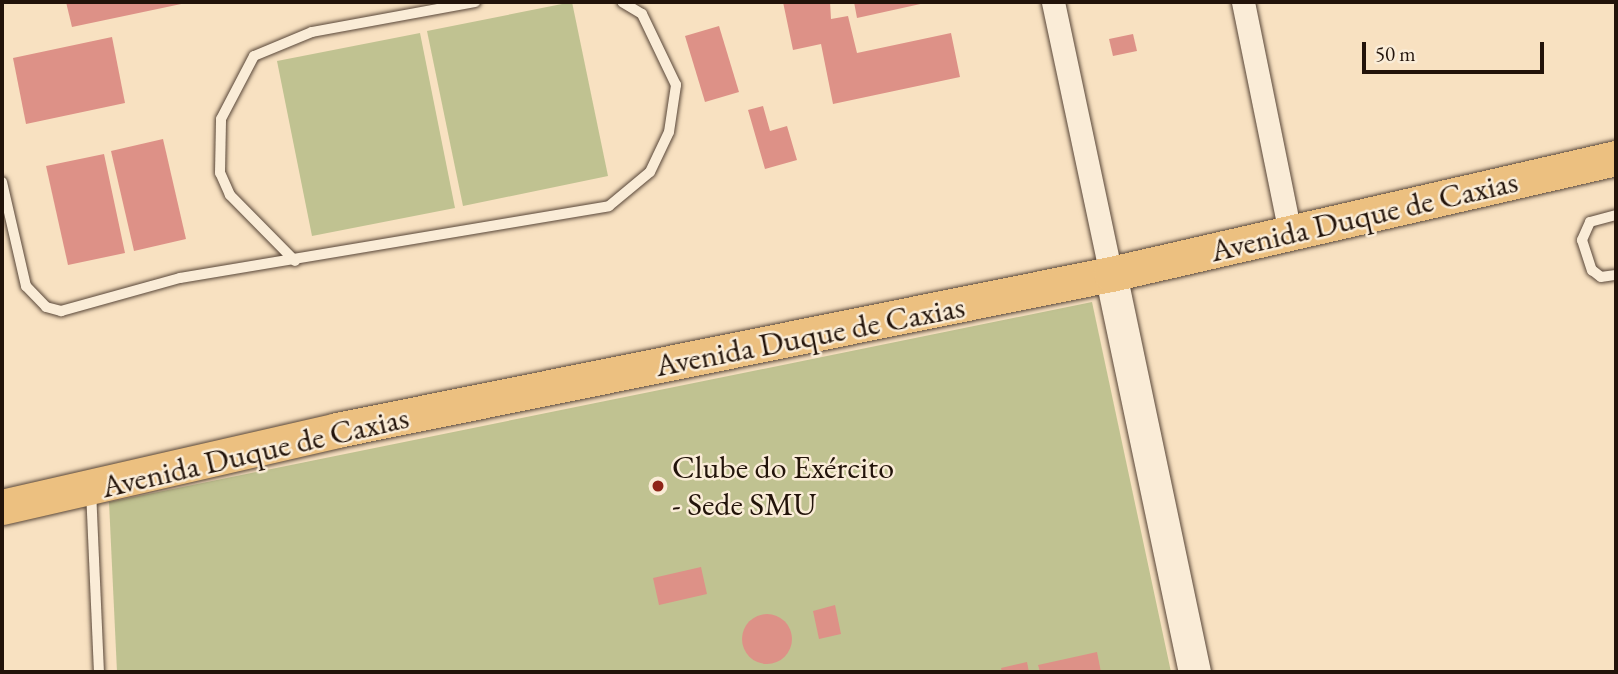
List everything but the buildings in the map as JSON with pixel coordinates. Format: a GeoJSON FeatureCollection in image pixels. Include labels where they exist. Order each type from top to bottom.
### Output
{"type":"FeatureCollection","features":[{"type":"Feature","properties":{"kind":"main road","name":"Avenida Duque de Caxias"},"geometry":{"type":"LineString","coordinates":[[3,500],[91,489],[337,430],[1111,274],[1616,159]]}},
{"type":"Feature","properties":{"kind":"street"},"geometry":{"type":"LineString","coordinates":[[1053,2],[1195,672]]}},
{"type":"Feature","properties":{"kind":"street"},"geometry":{"type":"LineString","coordinates":[[1242,2],[1290,233]]}},
{"type":"Feature","properties":{"kind":"lane"},"geometry":{"type":"LineString","coordinates":[[295,261],[230,195],[220,173],[221,120],[254,56],[312,32],[475,2]]}},
{"type":"Feature","properties":{"kind":"lane"},"geometry":{"type":"LineString","coordinates":[[2,182],[26,286],[53,309],[180,278],[295,261],[609,206],[638,186],[669,132],[676,85],[642,14],[622,2]]}},
{"type":"Feature","properties":{"kind":"lane"},"geometry":{"type":"LineString","coordinates":[[1616,215],[1590,222],[1582,228],[1582,240],[1592,270],[1601,277],[1616,275]]}},
{"type":"Feature","properties":{"kind":"lane"},"geometry":{"type":"LineString","coordinates":[[91,489],[99,672]]}},
{"type":"Feature","properties":{"kind":"green space"},"geometry":{"type":"Polygon","coordinates":[[[572,2],[608,176],[463,206],[427,31],[572,2]]]}},
{"type":"Feature","properties":{"kind":"green space"},"geometry":{"type":"Polygon","coordinates":[[[420,33],[455,208],[312,236],[277,61],[420,33]]]}},
{"type":"Feature","properties":{"kind":"green space","name":"Clube do Exército - Sede SMU"},"geometry":{"type":"Polygon","coordinates":[[[1092,302],[1171,672],[117,672],[109,502],[1092,302]]]}},
{"type":"Feature","properties":{"kind":"place","name":"Clube do Exército - Sede SMU"},"geometry":{"type":"Point","coordinates":[658,486]}}]}
